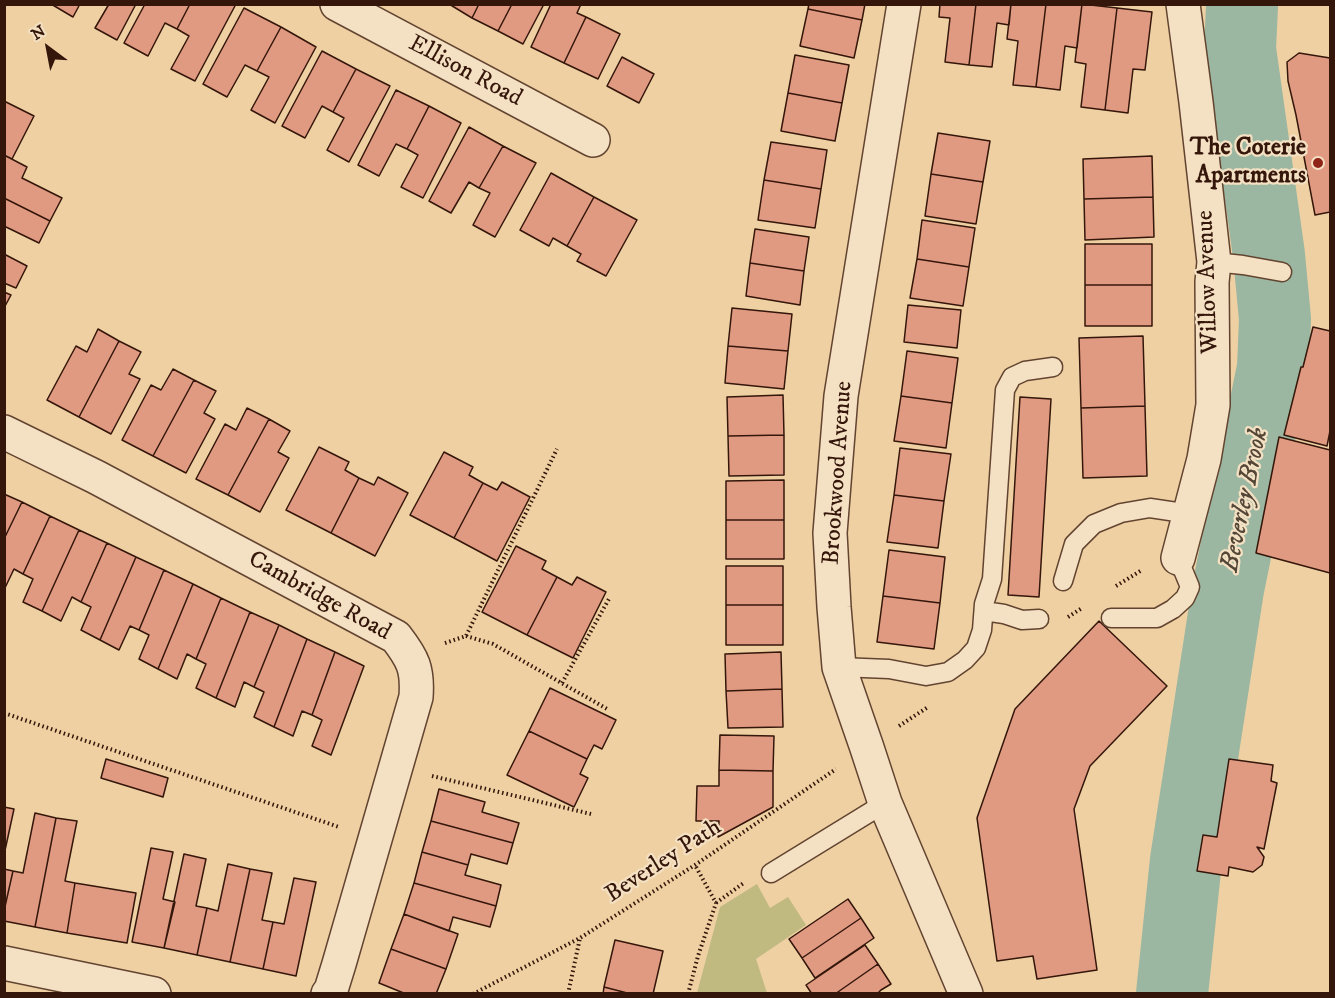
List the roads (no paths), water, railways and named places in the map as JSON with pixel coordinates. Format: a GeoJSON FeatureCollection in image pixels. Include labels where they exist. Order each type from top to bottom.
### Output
{"type":"FeatureCollection","features":[{"type":"Feature","properties":{"kind":"street","name":"Ellison Road"},"geometry":{"type":"LineString","coordinates":[[337,4],[593,140]]}},
{"type":"Feature","properties":{"kind":"street","name":"Brookwood Avenue"},"geometry":{"type":"LineString","coordinates":[[904,4],[841,396],[830,533],[834,607],[839,667],[885,803],[966,993]]}},
{"type":"Feature","properties":{"kind":"street","name":"Willow Avenue"},"geometry":{"type":"LineString","coordinates":[[1178,558],[1204,459],[1213,405],[1212,282],[1228,263],[1196,102],[1183,4]]}},
{"type":"Feature","properties":{"kind":"street","name":"Cambridge Road"},"geometry":{"type":"LineString","coordinates":[[4,432],[96,477],[396,637],[410,655],[417,678],[416,697],[339,964],[328,993]]}},
{"type":"Feature","properties":{"kind":"street"},"geometry":{"type":"LineString","coordinates":[[4,963],[154,993]]}},
{"type":"Feature","properties":{"kind":"lane"},"geometry":{"type":"LineString","coordinates":[[1228,263],[1282,272]]}},
{"type":"Feature","properties":{"kind":"lane"},"geometry":{"type":"LineString","coordinates":[[839,667],[889,669],[926,676],[948,672],[965,660],[976,648],[982,630],[984,603],[992,579],[1005,390],[1012,377],[1025,371],[1053,367]]}},
{"type":"Feature","properties":{"kind":"lane"},"geometry":{"type":"LineString","coordinates":[[1063,581],[1074,544],[1094,524],[1121,513],[1150,508],[1190,514]]}},
{"type":"Feature","properties":{"kind":"lane"},"geometry":{"type":"LineString","coordinates":[[1111,618],[1157,618],[1173,609],[1185,597],[1190,587],[1178,558]]}},
{"type":"Feature","properties":{"kind":"lane"},"geometry":{"type":"LineString","coordinates":[[984,611],[1022,620],[1039,619]]}},
{"type":"Feature","properties":{"kind":"lane"},"geometry":{"type":"LineString","coordinates":[[771,873],[885,803]]}},
{"type":"Feature","properties":{"kind":"waterway","name":"Beverley Brook"},"geometry":{"type":"LineString","coordinates":[[1172,994],[1186,860],[1228,589],[1273,368],[1275,319],[1269,255],[1240,49],[1242,6]]}},
{"type":"Feature","properties":{"kind":"place","name":"The Coterie Apartments"},"geometry":{"type":"Point","coordinates":[1318,163]}}]}
